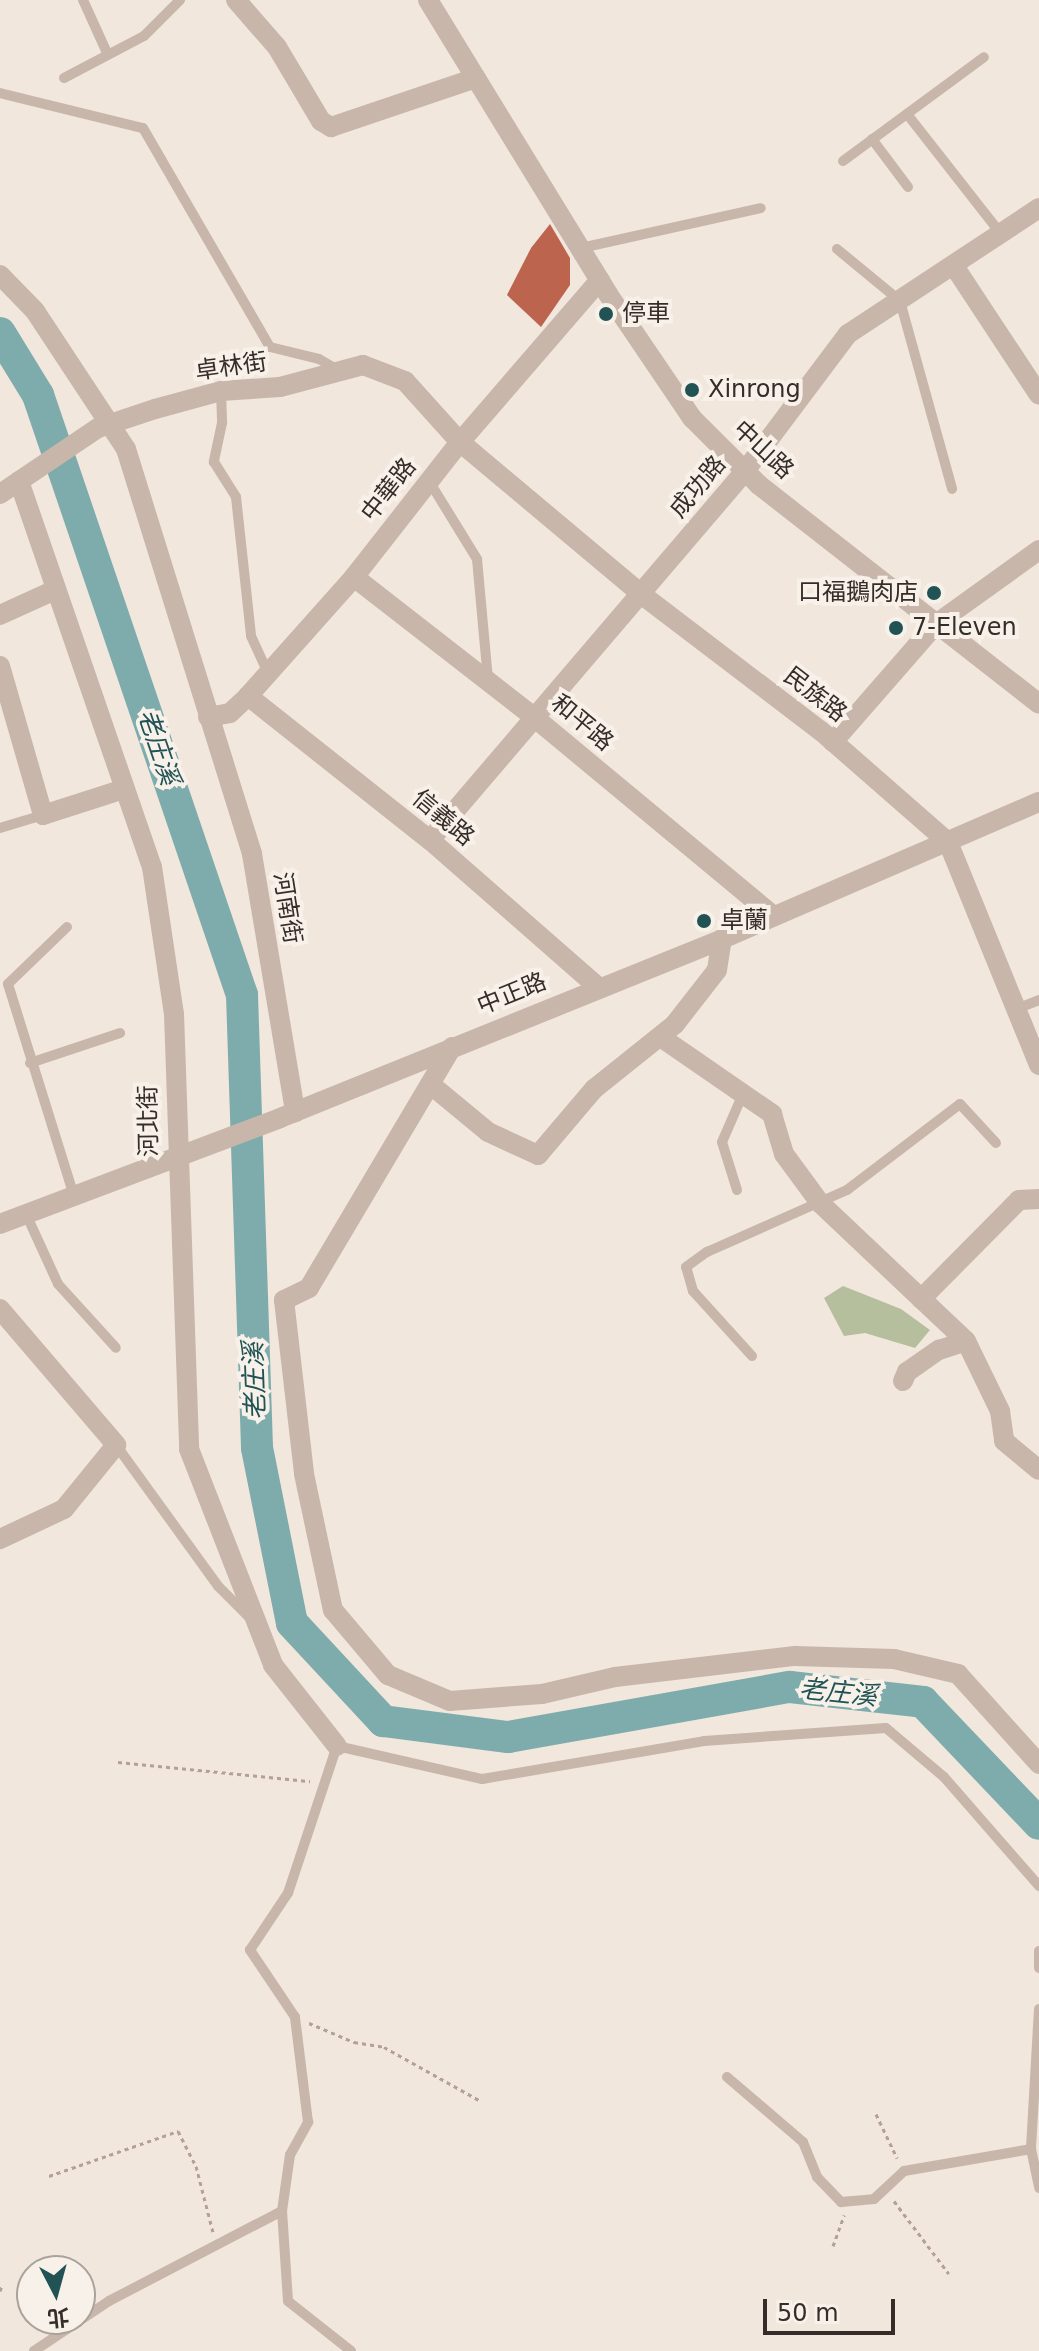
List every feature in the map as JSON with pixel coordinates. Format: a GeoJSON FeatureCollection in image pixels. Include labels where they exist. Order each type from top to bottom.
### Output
{"type":"FeatureCollection","features":[{"type":"Feature","properties":{"kind":"street"},"geometry":{"type":"LineString","coordinates":[[236,0],[277,47],[321,121],[331,127],[476,78]]}},
{"type":"Feature","properties":{"kind":"street","name":"中山路"},"geometry":{"type":"LineString","coordinates":[[429,1],[600,280],[692,418],[745,471],[1039,704]]}},
{"type":"Feature","properties":{"kind":"street","name":"成功路"},"geometry":{"type":"LineString","coordinates":[[430,840],[745,471],[848,334],[1039,208]]}},
{"type":"Feature","properties":{"kind":"street"},"geometry":{"type":"LineString","coordinates":[[954,266],[1039,395]]}},
{"type":"Feature","properties":{"kind":"street","name":"河南街"},"geometry":{"type":"LineString","coordinates":[[0,275],[35,311],[126,449],[252,854],[287,1115]]}},
{"type":"Feature","properties":{"kind":"street","name":"中華路"},"geometry":{"type":"LineString","coordinates":[[208,717],[230,713],[248,696],[354,577],[460,442],[600,280]]}},
{"type":"Feature","properties":{"kind":"street","name":"卓林街"},"geometry":{"type":"LineString","coordinates":[[0,494],[110,424],[221,391],[280,387],[363,365],[405,381],[460,442]]}},
{"type":"Feature","properties":{"kind":"street","name":"民族路"},"geometry":{"type":"LineString","coordinates":[[460,442],[641,594],[833,742],[948,842],[1039,1065]]}},
{"type":"Feature","properties":{"kind":"street","name":"河北街"},"geometry":{"type":"LineString","coordinates":[[19,481],[152,867],[174,1014],[175,1157],[189,1449],[254,1623],[273,1665],[337,1746]]}},
{"type":"Feature","properties":{"kind":"street"},"geometry":{"type":"LineString","coordinates":[[833,742],[936,624],[1039,550]]}},
{"type":"Feature","properties":{"kind":"street","name":"和平路"},"geometry":{"type":"LineString","coordinates":[[354,577],[535,718],[772,915]]}},
{"type":"Feature","properties":{"kind":"street"},"geometry":{"type":"LineString","coordinates":[[0,615],[55,590]]}},
{"type":"Feature","properties":{"kind":"street"},"geometry":{"type":"LineString","coordinates":[[0,666],[43,815],[124,789]]}},
{"type":"Feature","properties":{"kind":"street","name":"信義路"},"geometry":{"type":"LineString","coordinates":[[248,696],[430,840],[598,987]]}},
{"type":"Feature","properties":{"kind":"street","name":"中正路"},"geometry":{"type":"LineString","coordinates":[[0,1224],[287,1115],[722,939],[1039,802]]}},
{"type":"Feature","properties":{"kind":"street"},"geometry":{"type":"LineString","coordinates":[[430,1084],[488,1132],[538,1155],[555,1142],[594,1089],[662,1038],[717,970],[722,939]]}},
{"type":"Feature","properties":{"kind":"street"},"geometry":{"type":"LineString","coordinates":[[662,1038],[772,1114],[784,1154],[820,1203],[966,1341],[1000,1411],[1004,1441],[1039,1470]]}},
{"type":"Feature","properties":{"kind":"street"},"geometry":{"type":"LineString","coordinates":[[452,1047],[309,1288],[284,1300],[304,1474],[333,1610],[388,1675],[450,1701],[542,1694],[615,1677],[795,1656],[894,1659],[958,1674],[1039,1764]]}},
{"type":"Feature","properties":{"kind":"street"},"geometry":{"type":"LineString","coordinates":[[921,1299],[1019,1200],[1039,1199]]}},
{"type":"Feature","properties":{"kind":"street"},"geometry":{"type":"LineString","coordinates":[[0,1539],[64,1509],[116,1445],[2,1316]]}},
{"type":"Feature","properties":{"kind":"street"},"geometry":{"type":"LineString","coordinates":[[903,1381],[907,1372],[939,1350],[966,1341]]}},
{"type":"Feature","properties":{"kind":"lane"},"geometry":{"type":"LineString","coordinates":[[83,0],[108,55]]}},
{"type":"Feature","properties":{"kind":"lane"},"geometry":{"type":"LineString","coordinates":[[64,78],[144,36],[180,0]]}},
{"type":"Feature","properties":{"kind":"lane"},"geometry":{"type":"LineString","coordinates":[[843,161],[984,57]]}},
{"type":"Feature","properties":{"kind":"lane"},"geometry":{"type":"LineString","coordinates":[[0,93],[143,128],[270,347],[319,359],[340,371]]}},
{"type":"Feature","properties":{"kind":"lane"},"geometry":{"type":"LineString","coordinates":[[907,114],[1001,234]]}},
{"type":"Feature","properties":{"kind":"lane"},"geometry":{"type":"LineString","coordinates":[[872,139],[908,187]]}},
{"type":"Feature","properties":{"kind":"lane"},"geometry":{"type":"LineString","coordinates":[[581,248],[761,208]]}},
{"type":"Feature","properties":{"kind":"lane"},"geometry":{"type":"LineString","coordinates":[[837,249],[900,301],[952,489]]}},
{"type":"Feature","properties":{"kind":"lane"},"geometry":{"type":"LineString","coordinates":[[221,391],[222,423],[214,462],[236,497],[251,636],[268,673]]}},
{"type":"Feature","properties":{"kind":"lane"},"geometry":{"type":"LineString","coordinates":[[429,481],[477,559],[488,681]]}},
{"type":"Feature","properties":{"kind":"lane"},"geometry":{"type":"LineString","coordinates":[[0,828],[43,815]]}},
{"type":"Feature","properties":{"kind":"lane"},"geometry":{"type":"LineString","coordinates":[[67,927],[8,984],[30,1063],[74,1196]]}},
{"type":"Feature","properties":{"kind":"lane"},"geometry":{"type":"LineString","coordinates":[[1016,1009],[1039,1000]]}},
{"type":"Feature","properties":{"kind":"lane"},"geometry":{"type":"LineString","coordinates":[[30,1063],[120,1033]]}},
{"type":"Feature","properties":{"kind":"lane"},"geometry":{"type":"LineString","coordinates":[[737,1190],[722,1142],[743,1094]]}},
{"type":"Feature","properties":{"kind":"lane"},"geometry":{"type":"LineString","coordinates":[[752,1356],[693,1291],[686,1267],[707,1252],[847,1190],[960,1104],[996,1143]]}},
{"type":"Feature","properties":{"kind":"lane"},"geometry":{"type":"LineString","coordinates":[[26,1214],[58,1284],[116,1348]]}},
{"type":"Feature","properties":{"kind":"lane"},"geometry":{"type":"LineString","coordinates":[[116,1445],[218,1586],[254,1623]]}},
{"type":"Feature","properties":{"kind":"lane"},"geometry":{"type":"LineString","coordinates":[[351,2351],[288,2301],[282,2211],[290,2155],[308,2122],[295,2017],[250,1950],[288,1893],[337,1746],[482,1779],[704,1741],[886,1728],[944,1777],[1039,1886]]}},
{"type":"Feature","properties":{"kind":"lane"},"geometry":{"type":"LineString","coordinates":[[1039,1951],[1039,1968]]}},
{"type":"Feature","properties":{"kind":"lane"},"geometry":{"type":"LineString","coordinates":[[1039,2009],[1031,2149],[1039,2188]]}},
{"type":"Feature","properties":{"kind":"lane"},"geometry":{"type":"LineString","coordinates":[[727,2077],[803,2142],[817,2177],[841,2202],[874,2199],[904,2171],[1031,2149]]}},
{"type":"Feature","properties":{"kind":"lane"},"geometry":{"type":"LineString","coordinates":[[34,2351],[109,2301],[282,2211]]}},
{"type":"Feature","properties":{"kind":"path"},"geometry":{"type":"LineString","coordinates":[[118,1762],[326,1782]]}},
{"type":"Feature","properties":{"kind":"path"},"geometry":{"type":"LineString","coordinates":[[295,2017],[354,2042],[384,2047],[479,2100]]}},
{"type":"Feature","properties":{"kind":"path"},"geometry":{"type":"LineString","coordinates":[[876,2114],[904,2171]]}},
{"type":"Feature","properties":{"kind":"path"},"geometry":{"type":"LineString","coordinates":[[49,2176],[178,2131],[196,2166],[217,2247]]}},
{"type":"Feature","properties":{"kind":"path"},"geometry":{"type":"LineString","coordinates":[[885,2188],[918,2240],[949,2274]]}},
{"type":"Feature","properties":{"kind":"path"},"geometry":{"type":"LineString","coordinates":[[833,2246],[849,2201]]}},
{"type":"Feature","properties":{"kind":"path"},"geometry":{"type":"LineString","coordinates":[[0,2291],[2,2285]]}},
{"type":"Feature","properties":{"kind":"green space"},"geometry":{"type":"Polygon","coordinates":[[[843,1286],[901,1309],[930,1330],[915,1348],[865,1333],[844,1336],[824,1298],[843,1286]]]}},
{"type":"Feature","properties":{"kind":"building"},"geometry":{"type":"Polygon","coordinates":[[[550,224],[570,258],[570,285],[541,327],[507,295],[531,248],[550,224]]]}},
{"type":"Feature","properties":{"kind":"waterway","name":"老庄溪"},"geometry":{"type":"LineString","coordinates":[[0,333],[38,395],[242,995],[257,1448],[292,1623],[383,1721],[508,1737],[790,1687],[923,1702],[1039,1824]]}},
{"type":"Feature","properties":{"kind":"place","name":"停車"},"geometry":{"type":"Point","coordinates":[606,314]}},
{"type":"Feature","properties":{"kind":"place","name":"Xinrong"},"geometry":{"type":"Point","coordinates":[692,390]}},
{"type":"Feature","properties":{"kind":"place","name":"口福鵝肉店"},"geometry":{"type":"Point","coordinates":[934,593]}},
{"type":"Feature","properties":{"kind":"place","name":"7-Eleven"},"geometry":{"type":"Point","coordinates":[896,628]}},
{"type":"Feature","properties":{"kind":"place","name":"卓蘭"},"geometry":{"type":"Point","coordinates":[704,921]}}]}
